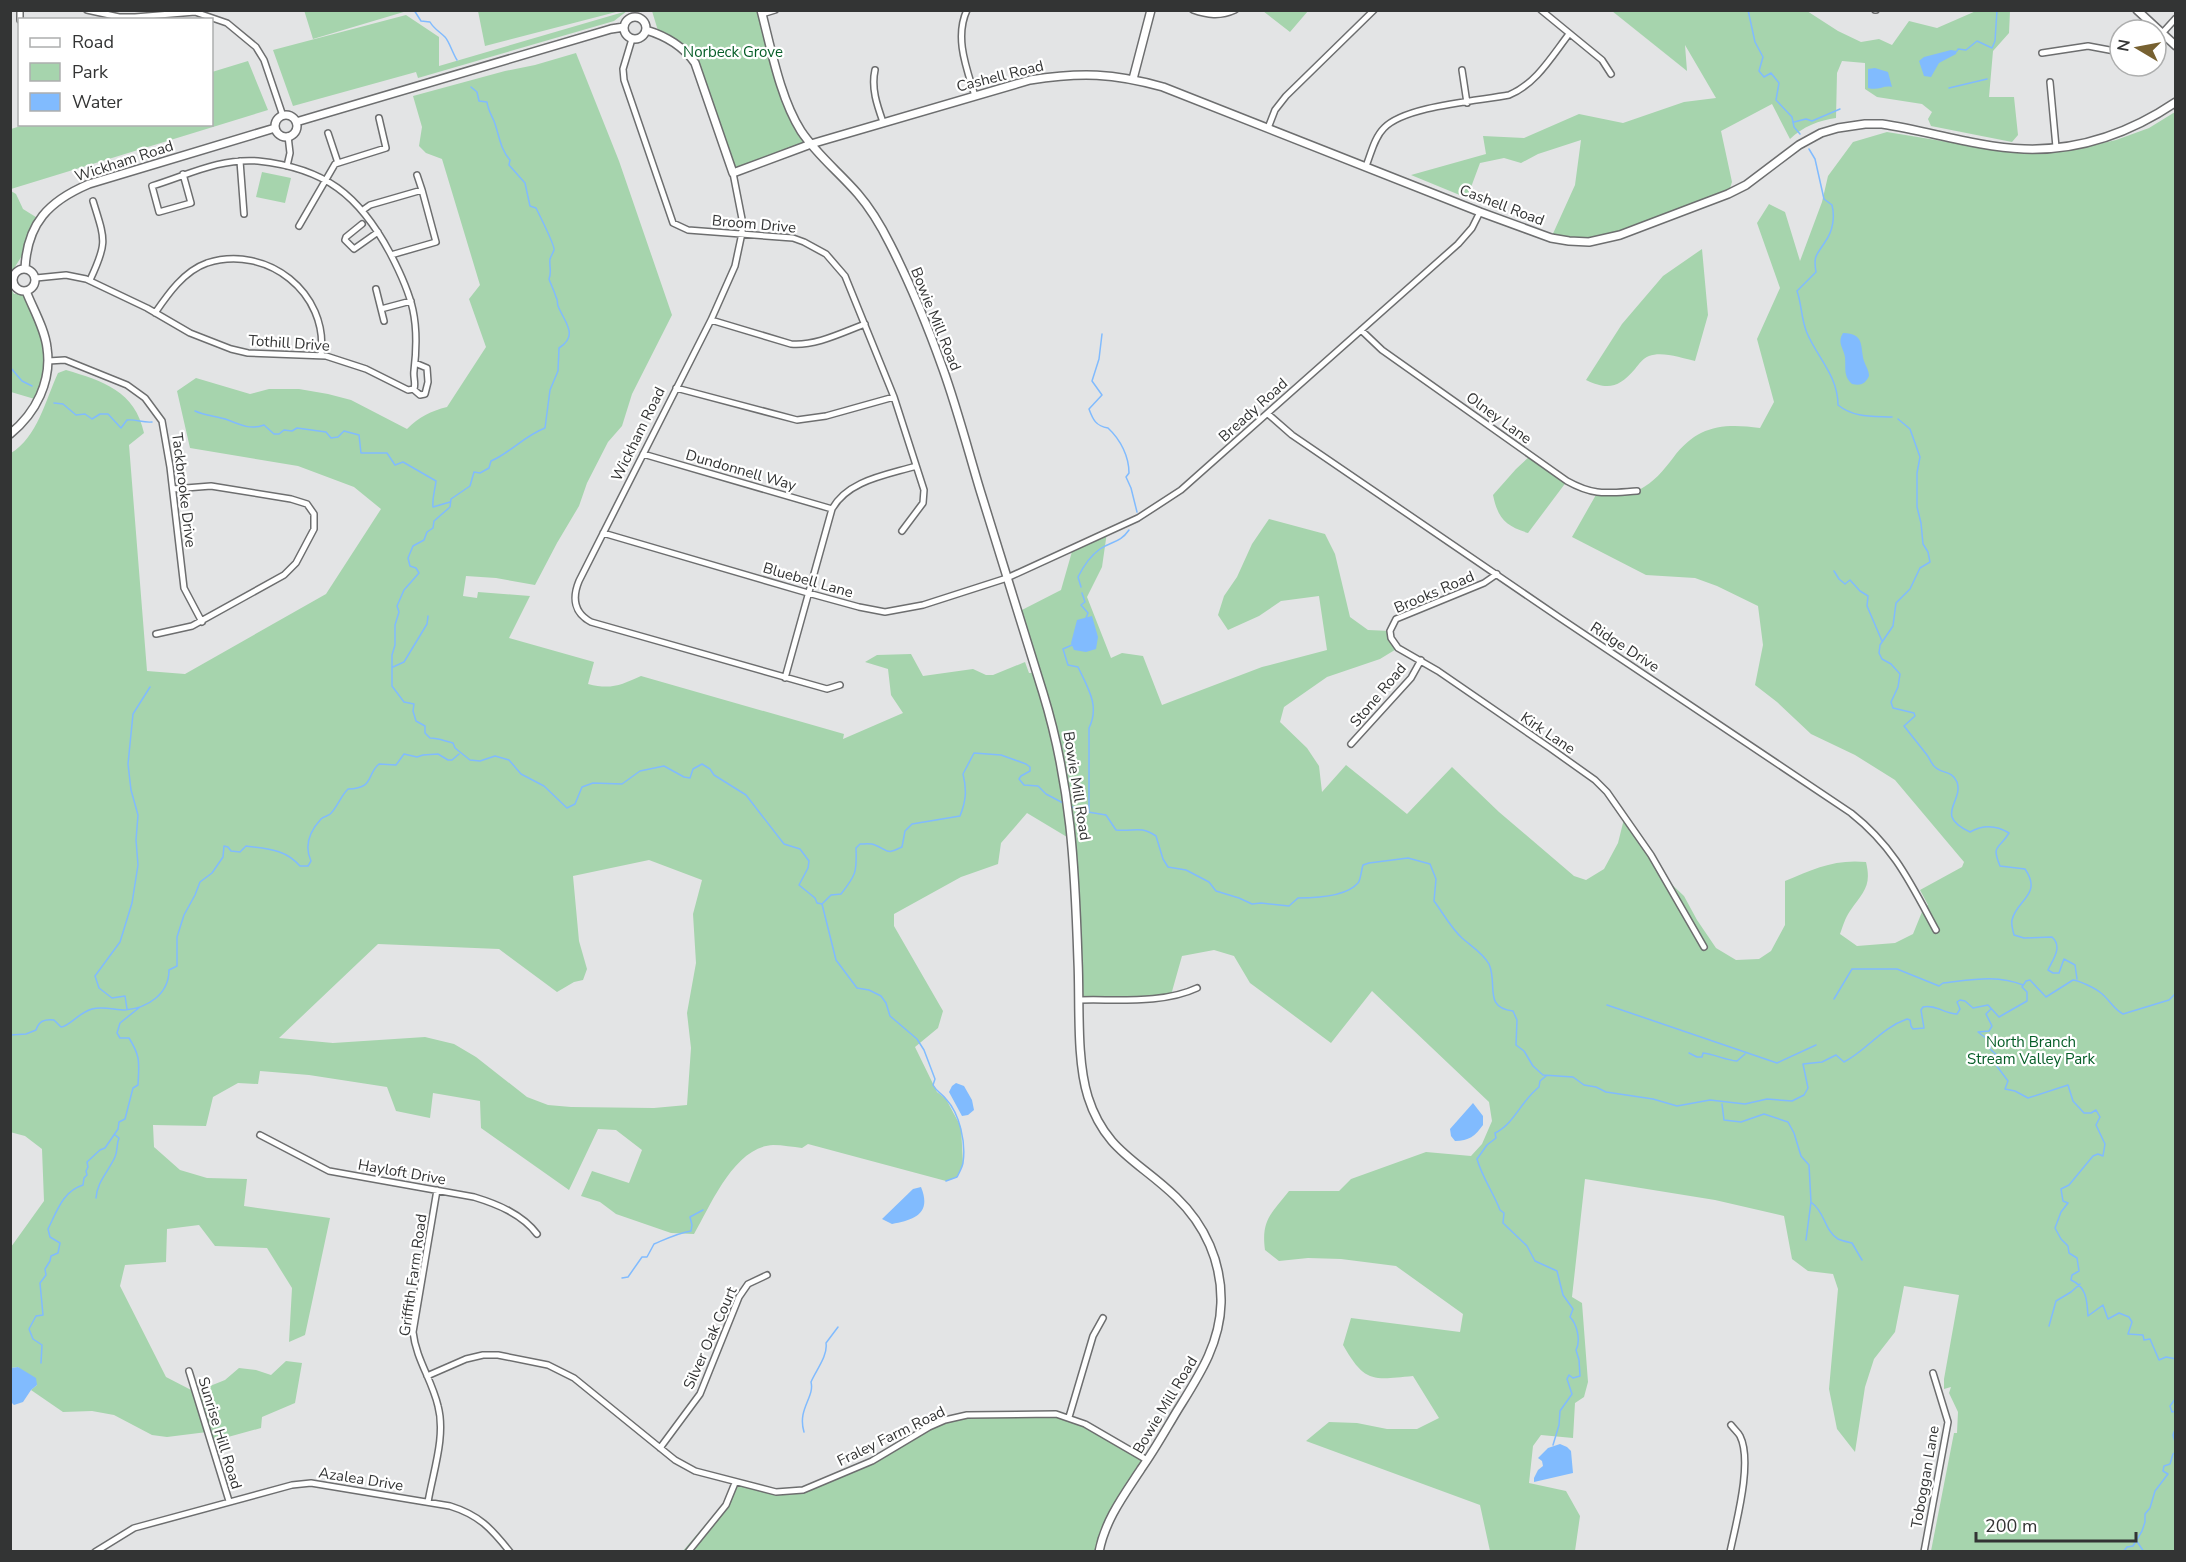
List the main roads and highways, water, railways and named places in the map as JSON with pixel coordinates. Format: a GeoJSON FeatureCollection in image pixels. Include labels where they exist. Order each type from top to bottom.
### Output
{"type":"FeatureCollection","features":[{"type":"Feature","properties":{"kind":"water"},"geometry":{"type":"Polygon","coordinates":[[[1951,50],[1957,51],[1956,54],[1939,63],[1931,77],[1924,76],[1919,61],[1924,57],[1951,50]]]}},
{"type":"Feature","properties":{"kind":"water"},"geometry":{"type":"Polygon","coordinates":[[[1875,68],[1888,72],[1892,87],[1868,88],[1868,69],[1875,68]]]}},
{"type":"Feature","properties":{"kind":"water"},"geometry":{"type":"Polygon","coordinates":[[[1843,333],[1855,335],[1860,342],[1869,376],[1862,384],[1852,384],[1847,378],[1845,357],[1840,342],[1843,333]]]}},
{"type":"Feature","properties":{"kind":"water"},"geometry":{"type":"Polygon","coordinates":[[[1092,616],[1098,637],[1096,649],[1086,652],[1074,650],[1071,643],[1077,620],[1092,616]]]}},
{"type":"Feature","properties":{"kind":"water"},"geometry":{"type":"Polygon","coordinates":[[[956,1083],[964,1086],[972,1100],[974,1110],[968,1115],[962,1116],[949,1092],[956,1083]]]}},
{"type":"Feature","properties":{"kind":"water"},"geometry":{"type":"Polygon","coordinates":[[[1473,1103],[1483,1116],[1483,1125],[1471,1137],[1455,1141],[1450,1129],[1473,1103]]]}},
{"type":"Feature","properties":{"kind":"water"},"geometry":{"type":"Polygon","coordinates":[[[921,1187],[924,1204],[919,1214],[914,1218],[892,1224],[882,1219],[913,1189],[921,1187]]]}},
{"type":"Feature","properties":{"kind":"water"},"geometry":{"type":"Polygon","coordinates":[[[18,1367],[36,1378],[37,1385],[23,1402],[14,1405],[11,1402],[11,1368],[18,1367]]]}},
{"type":"Feature","properties":{"kind":"water"},"geometry":{"type":"Polygon","coordinates":[[[1560,1444],[1571,1451],[1573,1473],[1534,1482],[1538,1470],[1543,1466],[1542,1461],[1538,1458],[1548,1448],[1560,1444]]]}},
{"type":"Feature","properties":{"kind":"waterway"},"geometry":{"type":"LineString","coordinates":[[414,10],[421,21],[430,22],[445,37],[457,60]]}},
{"type":"Feature","properties":{"kind":"waterway"},"geometry":{"type":"LineString","coordinates":[[1748,10],[1755,42],[1763,57],[1759,71],[1764,77],[1771,73],[1779,83],[1776,100],[1792,117],[1794,127],[1800,134]]}},
{"type":"Feature","properties":{"kind":"waterway"},"geometry":{"type":"LineString","coordinates":[[1957,51],[1958,49],[1966,50],[1977,41],[1992,48],[1995,41],[1997,10]]}},
{"type":"Feature","properties":{"kind":"waterway"},"geometry":{"type":"LineString","coordinates":[[1949,88],[1987,79]]}},
{"type":"Feature","properties":{"kind":"waterway"},"geometry":{"type":"LineString","coordinates":[[471,87],[477,92],[479,101],[487,102],[502,146],[510,160],[509,165],[525,183],[530,206],[536,208],[552,243],[554,250],[550,259],[549,279],[569,333],[565,343],[559,348],[558,371],[550,390],[545,428],[530,435],[505,454],[491,461],[489,468],[480,473],[474,472],[470,486],[451,499],[450,507],[434,521],[433,528],[427,532],[424,540],[413,546],[408,558],[410,566],[416,568],[419,573],[404,590],[397,606],[399,612],[395,625],[395,645],[392,655],[392,686],[404,702],[414,704],[413,711],[416,721],[425,726],[425,733],[430,738],[453,743],[455,748],[470,760],[480,761],[495,756],[509,760],[521,774],[544,786],[567,808],[575,804],[582,787],[593,783],[622,784],[640,771],[664,766],[690,778],[693,769],[702,764],[714,775],[746,795],[784,844],[800,849],[809,861],[799,885],[815,898],[817,903],[822,904],[831,895],[841,894],[850,882],[856,868],[856,848],[860,844],[872,844],[893,851],[902,847],[905,831],[912,824],[960,816],[965,795],[963,774],[974,753],[1001,755],[1026,764],[1030,767],[1030,771],[1019,779],[1024,785],[1038,786],[1046,794],[1065,804]]}},
{"type":"Feature","properties":{"kind":"waterway"},"geometry":{"type":"LineString","coordinates":[[1794,122],[1806,119],[1812,121],[1840,109]]}},
{"type":"Feature","properties":{"kind":"waterway"},"geometry":{"type":"LineString","coordinates":[[1809,149],[1815,159],[1824,199],[1832,205],[1833,219],[1828,238],[1816,256],[1816,272],[1797,291],[1805,328],[1835,385],[1838,405],[1857,414],[1892,417]]}},
{"type":"Feature","properties":{"kind":"waterway"},"geometry":{"type":"LineString","coordinates":[[1102,334],[1099,359],[1092,381],[1102,395],[1089,409],[1096,422],[1108,428],[1123,449],[1129,467],[1126,477],[1137,512]]}},
{"type":"Feature","properties":{"kind":"waterway"},"geometry":{"type":"LineString","coordinates":[[10,367],[22,381],[32,386]]}},
{"type":"Feature","properties":{"kind":"waterway"},"geometry":{"type":"LineString","coordinates":[[54,403],[63,404],[76,415],[85,414],[92,419],[100,414],[108,414],[121,428],[127,420],[152,422]]}},
{"type":"Feature","properties":{"kind":"waterway"},"geometry":{"type":"LineString","coordinates":[[195,411],[246,426],[264,425],[274,434],[297,428],[326,432],[331,438],[338,437],[344,431],[359,435],[361,453],[387,453],[395,465],[403,462],[436,481],[433,507],[450,502]]}},
{"type":"Feature","properties":{"kind":"waterway"},"geometry":{"type":"LineString","coordinates":[[1898,419],[1910,429],[1920,457],[1917,473],[1917,507],[1923,544],[1930,562],[1920,568],[1910,589],[1896,603],[1893,626],[1880,645],[1879,653],[1882,659],[1891,664],[1900,674],[1898,687],[1891,702],[1893,708],[1914,713],[1915,716],[1904,726],[1934,766],[1955,778],[1958,789],[1951,814],[1953,820],[1970,832],[1990,826],[2009,833],[1996,850],[1997,859],[2000,866],[2025,869],[2031,885],[2027,897],[2014,913],[2012,920],[2014,935],[2024,938],[2052,937],[2057,949],[2048,970],[2059,973],[2064,959],[2075,965],[2077,979]]}},
{"type":"Feature","properties":{"kind":"waterway"},"geometry":{"type":"LineString","coordinates":[[1081,587],[1078,577],[1090,558],[1100,549],[1119,540],[1129,530]]}},
{"type":"Feature","properties":{"kind":"waterway"},"geometry":{"type":"LineString","coordinates":[[1834,571],[1845,584],[1850,580],[1868,596],[1867,606],[1882,641]]}},
{"type":"Feature","properties":{"kind":"waterway"},"geometry":{"type":"LineString","coordinates":[[1082,593],[1085,602],[1081,605],[1088,613],[1086,618]]}},
{"type":"Feature","properties":{"kind":"waterway"},"geometry":{"type":"LineString","coordinates":[[393,667],[404,662],[427,624],[428,616]]}},
{"type":"Feature","properties":{"kind":"waterway"},"geometry":{"type":"LineString","coordinates":[[1072,645],[1063,649],[1068,665],[1078,667],[1093,705],[1089,728],[1089,810]]}},
{"type":"Feature","properties":{"kind":"waterway"},"geometry":{"type":"LineString","coordinates":[[127,1009],[125,996],[112,998],[99,988],[95,976],[120,942],[132,903],[138,865],[136,840],[138,815],[131,790],[128,764],[133,714],[150,687]]}},
{"type":"Feature","properties":{"kind":"waterway"},"geometry":{"type":"LineString","coordinates":[[10,1035],[26,1034],[36,1030],[45,1020],[54,1020],[61,1027],[92,1009],[133,1009],[156,998],[165,986],[169,970],[177,966],[177,937],[184,915],[200,882],[212,873],[223,857],[224,846],[231,851],[240,852],[246,846],[276,851],[288,856],[300,866],[308,866],[311,861],[308,850],[309,839],[317,824],[331,813],[348,789],[366,784],[379,764],[396,765],[404,754],[417,757],[438,754],[448,760],[452,760],[459,754]]}},
{"type":"Feature","properties":{"kind":"waterway"},"geometry":{"type":"LineString","coordinates":[[1070,806],[1082,811],[1106,815],[1116,830],[1141,830],[1156,836],[1168,867],[1186,870],[1209,882],[1216,891],[1252,904],[1289,906],[1298,898],[1338,894],[1353,888],[1360,879],[1363,865],[1369,863],[1408,858],[1430,864],[1436,879],[1434,901],[1458,934],[1489,964],[1495,1000],[1504,1009],[1513,1011],[1517,1020],[1516,1045],[1524,1051],[1533,1066],[1543,1075],[1573,1077],[1584,1085],[1606,1092],[1653,1099],[1677,1106],[1710,1100],[1745,1104],[1767,1099],[1792,1101],[1804,1095],[1808,1088],[1803,1064],[1822,1062],[1836,1055],[1844,1062],[1889,1028],[1907,1019],[1910,1020],[1913,1029],[1924,1028],[1921,1010],[1927,1006],[1957,1014],[1960,1009],[1957,1002],[1960,1000],[1973,1008],[1988,1005],[1999,1017],[2027,1001],[2027,992],[2022,987],[2026,981],[2030,980],[2046,997],[2073,980],[2079,982],[2101,993],[2123,1014],[2169,1000],[2176,993]]}},
{"type":"Feature","properties":{"kind":"waterway"},"geometry":{"type":"LineString","coordinates":[[822,904],[836,960],[857,988],[869,990],[881,996],[890,1016],[917,1039],[924,1050],[935,1079],[933,1085],[955,1113],[963,1138],[963,1163],[957,1177],[946,1181]]}},
{"type":"Feature","properties":{"kind":"waterway"},"geometry":{"type":"LineString","coordinates":[[1834,999],[1852,969],[1897,969],[1939,986],[1943,983],[1983,979],[2003,980],[2023,985]]}},
{"type":"Feature","properties":{"kind":"waterway"},"geometry":{"type":"LineString","coordinates":[[1607,1005],[1777,1063],[1816,1045]]}},
{"type":"Feature","properties":{"kind":"waterway"},"geometry":{"type":"LineString","coordinates":[[41,1363],[42,1345],[33,1339],[29,1329],[36,1316],[43,1315],[40,1283],[46,1275],[45,1269],[51,1256],[58,1253],[60,1243],[50,1237],[48,1229],[66,1197],[83,1185],[87,1175],[87,1162],[105,1148],[118,1129],[119,1122],[125,1119],[133,1088],[138,1085],[138,1060],[136,1050],[129,1038],[120,1038],[117,1033],[120,1023],[140,1007]]}},
{"type":"Feature","properties":{"kind":"waterway"},"geometry":{"type":"LineString","coordinates":[[1991,1009],[1986,1014],[1992,1026],[1989,1031],[1978,1032],[1991,1042],[1990,1049],[2000,1058],[1996,1065],[2008,1081],[2005,1089],[2028,1098],[2068,1085],[2073,1101],[2084,1113],[2096,1110],[2100,1117],[2096,1125],[2105,1144],[2103,1156],[2098,1154],[2093,1156],[2069,1185],[2061,1189],[2063,1201],[2068,1203],[2061,1212],[2055,1228],[2068,1246],[2069,1253],[2077,1258],[2079,1271],[2072,1275],[2071,1280],[2083,1291],[2088,1316],[2103,1305],[2108,1319],[2119,1313],[2129,1317],[2132,1322],[2128,1334],[2143,1335],[2144,1340],[2150,1339],[2159,1360],[2166,1357],[2176,1359]]}},
{"type":"Feature","properties":{"kind":"waterway"},"geometry":{"type":"LineString","coordinates":[[1689,1053],[1697,1057],[1702,1057],[1703,1053],[1737,1061],[1745,1054]]}},
{"type":"Feature","properties":{"kind":"waterway"},"geometry":{"type":"LineString","coordinates":[[1546,1076],[1513,1118],[1495,1133],[1496,1138],[1487,1145],[1477,1159],[1500,1210],[1504,1213],[1503,1223],[1527,1246],[1535,1261],[1557,1271],[1563,1295],[1573,1309],[1570,1317],[1578,1333],[1576,1350],[1580,1376],[1573,1378],[1569,1375],[1567,1379],[1572,1394],[1560,1411],[1559,1425],[1553,1445]]}},
{"type":"Feature","properties":{"kind":"waterway"},"geometry":{"type":"LineString","coordinates":[[1722,1104],[1724,1120],[1741,1122],[1764,1114],[1788,1122],[1801,1156],[1809,1165],[1811,1202],[1806,1240]]}},
{"type":"Feature","properties":{"kind":"waterway"},"geometry":{"type":"LineString","coordinates":[[96,1198],[101,1182],[116,1155],[119,1138],[115,1135]]}},
{"type":"Feature","properties":{"kind":"waterway"},"geometry":{"type":"LineString","coordinates":[[1812,1203],[1820,1211],[1833,1235],[1840,1240],[1852,1243],[1862,1260]]}},
{"type":"Feature","properties":{"kind":"waterway"},"geometry":{"type":"LineString","coordinates":[[622,1278],[628,1277],[642,1257],[647,1257],[654,1244],[691,1231],[690,1217],[703,1210]]}},
{"type":"Feature","properties":{"kind":"waterway"},"geometry":{"type":"LineString","coordinates":[[2049,1326],[2056,1301],[2080,1284]]}},
{"type":"Feature","properties":{"kind":"waterway"},"geometry":{"type":"LineString","coordinates":[[804,1432],[802,1424],[804,1410],[811,1393],[811,1382],[823,1358],[826,1343],[838,1327]]}},
{"type":"Feature","properties":{"kind":"waterway"},"geometry":{"type":"LineString","coordinates":[[2176,1398],[2170,1406],[2172,1412],[2176,1411]]}},
{"type":"Feature","properties":{"kind":"waterway"},"geometry":{"type":"LineString","coordinates":[[2176,1427],[2173,1435],[2176,1445]]}},
{"type":"Feature","properties":{"kind":"waterway"},"geometry":{"type":"LineString","coordinates":[[2123,1552],[2127,1547],[2133,1546],[2142,1531],[2145,1514],[2150,1508],[2155,1491],[2168,1474],[2163,1471],[2164,1466],[2170,1464],[2176,1452]]}},
{"type":"Feature","properties":{"kind":"waterway"},"geometry":{"type":"LineString","coordinates":[[2136,1540],[2144,1552]]}},
{"type":"Feature","properties":{"kind":"park label","name":"Norbeck Grove"},"geometry":{"type":"Point","coordinates":[733,52]}},
{"type":"Feature","properties":{"kind":"park label","name":"North Branch Stream Valley Park"},"geometry":{"type":"Point","coordinates":[2031,1050]}}]}
